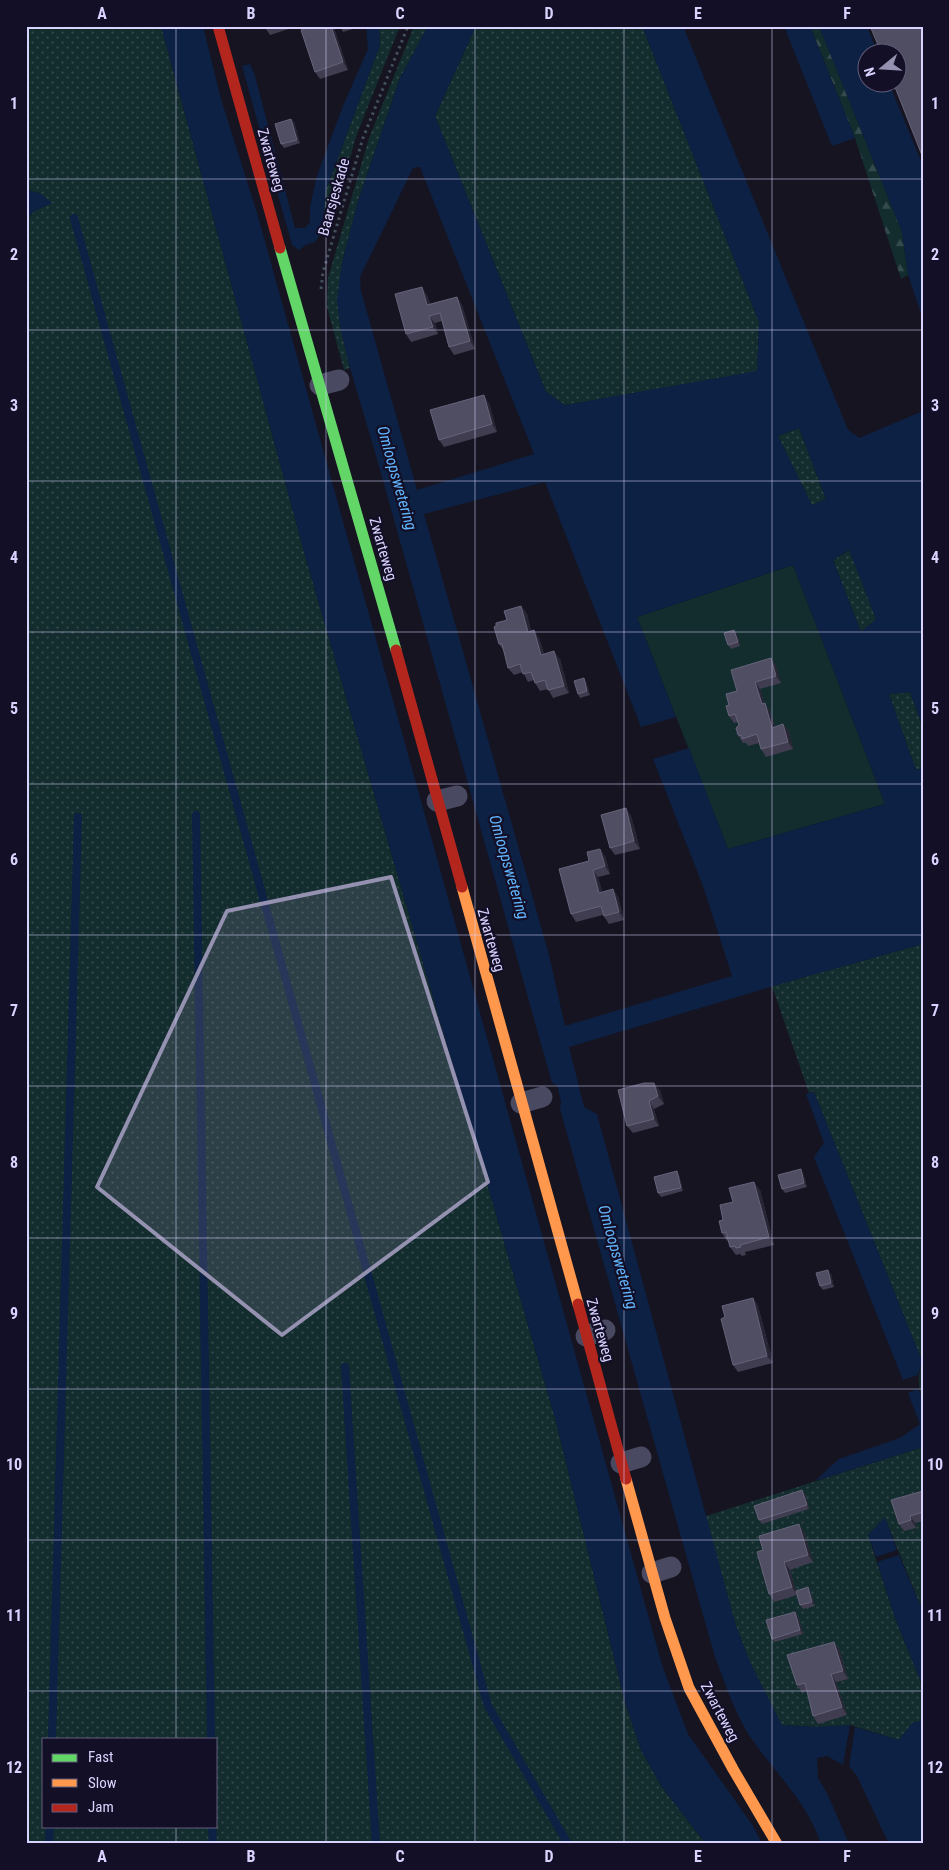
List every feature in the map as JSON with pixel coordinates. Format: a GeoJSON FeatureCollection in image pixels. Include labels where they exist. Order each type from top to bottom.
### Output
{"type":"FeatureCollection","features":[{"type":"Feature","properties":{"kind":"street","name":"Zwarteweg"},"geometry":{"type":"LineString","coordinates":[[218,26],[225,54],[329,382],[447,799],[521,1103],[596,1333],[662,1570],[665,1618],[689,1688],[733,1769],[778,1844]]}},
{"type":"Feature","properties":{"kind":"street"},"geometry":{"type":"LineString","coordinates":[[521,1103],[542,1097]]}},
{"type":"Feature","properties":{"kind":"path","name":"Baarsjeskade"},"geometry":{"type":"LineString","coordinates":[[320,296],[323,272],[363,138],[408,26]]}},
{"type":"Feature","properties":{"kind":"highlighted area"},"geometry":{"type":"Polygon","coordinates":[[[391,877],[488,1182],[282,1335],[97,1187],[227,911],[391,877]]]}},
{"type":"Feature","properties":{"kind":"green space"},"geometry":{"type":"Polygon","coordinates":[[[26,26],[161,26],[306,559],[555,1418],[625,1702],[641,1750],[662,1787],[706,1844],[26,1844],[26,220],[33,212],[40,193],[26,190],[26,26]]]}},
{"type":"Feature","properties":{"kind":"green space"},"geometry":{"type":"Polygon","coordinates":[[[379,26],[400,26],[357,134],[331,222],[323,213],[326,190],[380,45],[379,26]]]}},
{"type":"Feature","properties":{"kind":"green space"},"geometry":{"type":"Polygon","coordinates":[[[414,26],[428,26],[400,78],[358,201],[342,263],[340,326],[350,368],[344,370],[327,307],[328,278],[369,138],[414,26]]]}},
{"type":"Feature","properties":{"kind":"green space"},"geometry":{"type":"Polygon","coordinates":[[[476,26],[642,26],[759,322],[757,372],[565,405],[546,392],[435,116],[476,26]]]}},
{"type":"Feature","properties":{"kind":"green space"},"geometry":{"type":"Polygon","coordinates":[[[810,26],[819,26],[902,232],[908,275],[901,279],[855,138],[810,26]]]}},
{"type":"Feature","properties":{"kind":"green space"},"geometry":{"type":"Polygon","coordinates":[[[799,428],[826,499],[812,506],[778,436],[799,428]]]}},
{"type":"Feature","properties":{"kind":"green space"},"geometry":{"type":"Polygon","coordinates":[[[850,550],[876,619],[861,632],[833,560],[850,550]]]}},
{"type":"Feature","properties":{"kind":"green space"},"geometry":{"type":"Polygon","coordinates":[[[793,565],[885,804],[728,849],[637,617],[793,565]]]}},
{"type":"Feature","properties":{"kind":"green space"},"geometry":{"type":"Polygon","coordinates":[[[910,692],[923,728],[923,768],[916,770],[889,694],[910,692]]]}},
{"type":"Feature","properties":{"kind":"green space"},"geometry":{"type":"Polygon","coordinates":[[[923,944],[923,1400],[919,1381],[922,1361],[814,1092],[809,1093],[772,986],[923,944]]]}},
{"type":"Feature","properties":{"kind":"green space"},"geometry":{"type":"Polygon","coordinates":[[[923,1447],[923,1612],[885,1518],[868,1535],[895,1618],[923,1687],[923,1721],[913,1723],[899,1740],[850,1725],[817,1727],[781,1725],[756,1675],[735,1624],[706,1516],[923,1447]]]}},
{"type":"Feature","properties":{"kind":"water"},"geometry":{"type":"Polygon","coordinates":[[[161,26],[203,26],[221,99],[257,213],[662,1665],[688,1734],[753,1826],[762,1844],[706,1844],[662,1787],[641,1750],[625,1702],[555,1418],[306,559],[161,26]]]}},
{"type":"Feature","properties":{"kind":"water"},"geometry":{"type":"Polygon","coordinates":[[[366,26],[379,26],[380,45],[326,190],[322,232],[315,242],[299,250],[292,245],[242,66],[250,64],[255,76],[295,228],[305,228],[310,222],[310,207],[317,176],[343,106],[368,49],[366,26]]]}},
{"type":"Feature","properties":{"kind":"water","name":"Omloopswetering"},"geometry":{"type":"Polygon","coordinates":[[[428,26],[476,26],[435,116],[546,392],[565,405],[757,371],[759,322],[642,26],[683,26],[848,430],[859,438],[923,411],[923,728],[910,692],[889,694],[916,770],[923,768],[923,944],[569,1047],[584,1107],[597,1114],[736,1626],[750,1662],[782,1725],[817,1727],[850,1725],[843,1765],[827,1756],[817,1758],[818,1778],[827,1793],[849,1844],[821,1844],[815,1828],[798,1800],[749,1735],[730,1697],[715,1657],[560,1109],[561,1101],[557,1085],[552,1083],[348,361],[340,326],[337,300],[342,263],[358,201],[400,78],[428,26]],[[420,167],[413,168],[360,277],[361,291],[417,490],[534,454],[420,167]],[[799,428],[778,436],[812,505],[826,499],[799,428]],[[545,482],[424,514],[549,955],[565,1026],[732,976],[703,886],[653,759],[689,748],[728,849],[885,804],[793,565],[637,617],[676,717],[641,727],[545,482]],[[849,550],[833,560],[861,632],[876,619],[849,550]]]}},
{"type":"Feature","properties":{"kind":"water"},"geometry":{"type":"Polygon","coordinates":[[[784,26],[810,26],[855,138],[832,146],[784,26]]]}},
{"type":"Feature","properties":{"kind":"water"},"geometry":{"type":"Polygon","coordinates":[[[819,26],[867,26],[873,42],[856,42],[856,92],[893,92],[923,166],[923,319],[908,275],[902,232],[819,26]]]}},
{"type":"Feature","properties":{"kind":"water"},"geometry":{"type":"Polygon","coordinates":[[[26,190],[40,193],[52,203],[33,212],[26,220],[26,190]]]}},
{"type":"Feature","properties":{"kind":"water"},"geometry":{"type":"Polygon","coordinates":[[[814,1092],[922,1361],[918,1375],[903,1380],[814,1157],[824,1143],[806,1094],[814,1092]]]}},
{"type":"Feature","properties":{"kind":"water"},"geometry":{"type":"Polygon","coordinates":[[[918,1389],[923,1400],[923,1447],[815,1481],[839,1459],[900,1438],[920,1424],[908,1393],[918,1389]]]}},
{"type":"Feature","properties":{"kind":"water"},"geometry":{"type":"Polygon","coordinates":[[[885,1517],[897,1550],[876,1557],[868,1535],[885,1517]]]}},
{"type":"Feature","properties":{"kind":"water"},"geometry":{"type":"Polygon","coordinates":[[[899,1555],[923,1612],[923,1687],[895,1618],[877,1562],[899,1555]]]}},
{"type":"Feature","properties":{"kind":"water"},"geometry":{"type":"Polygon","coordinates":[[[923,1721],[923,1844],[889,1844],[857,1776],[849,1766],[855,1727],[899,1740],[913,1722],[923,1721]]]}},
{"type":"Feature","properties":{"kind":"building"},"geometry":{"type":"Polygon","coordinates":[[[312,26],[331,26],[343,62],[315,72],[301,30],[312,26]]]}},
{"type":"Feature","properties":{"kind":"building"},"geometry":{"type":"Polygon","coordinates":[[[870,26],[923,26],[923,158],[897,92],[906,92],[906,42],[877,42],[870,26]]]}},
{"type":"Feature","properties":{"kind":"building"},"geometry":{"type":"Polygon","coordinates":[[[291,119],[297,140],[281,144],[275,124],[291,119]]]}},
{"type":"Feature","properties":{"kind":"building"},"geometry":{"type":"Polygon","coordinates":[[[422,287],[427,305],[457,297],[470,341],[449,347],[440,313],[429,316],[433,327],[406,334],[395,294],[422,287]]]}},
{"type":"Feature","properties":{"kind":"building"},"geometry":{"type":"Polygon","coordinates":[[[484,395],[492,424],[439,440],[430,410],[484,395]]]}},
{"type":"Feature","properties":{"kind":"building"},"geometry":{"type":"Polygon","coordinates":[[[521,606],[528,632],[534,630],[541,655],[554,651],[564,686],[548,690],[545,680],[535,683],[531,672],[523,674],[520,664],[508,668],[502,644],[499,644],[494,627],[496,623],[507,620],[504,611],[521,606]]]}},
{"type":"Feature","properties":{"kind":"building"},"geometry":{"type":"Polygon","coordinates":[[[734,630],[738,642],[728,645],[724,633],[734,630]]]}},
{"type":"Feature","properties":{"kind":"building"},"geometry":{"type":"Polygon","coordinates":[[[771,658],[776,676],[755,682],[762,704],[765,703],[772,728],[783,724],[788,742],[761,749],[757,734],[742,739],[742,736],[738,735],[736,728],[739,725],[735,714],[729,716],[726,706],[729,705],[726,694],[737,691],[731,670],[771,658]]]}},
{"type":"Feature","properties":{"kind":"building"},"geometry":{"type":"Polygon","coordinates":[[[584,678],[587,691],[578,694],[574,681],[584,678]]]}},
{"type":"Feature","properties":{"kind":"building"},"geometry":{"type":"Polygon","coordinates":[[[626,808],[634,841],[610,848],[601,815],[626,808]]]}},
{"type":"Feature","properties":{"kind":"building"},"geometry":{"type":"Polygon","coordinates":[[[600,849],[605,866],[593,870],[599,893],[613,889],[619,912],[604,916],[601,906],[571,914],[559,869],[589,861],[587,852],[600,849]]]}},
{"type":"Feature","properties":{"kind":"building"},"geometry":{"type":"Polygon","coordinates":[[[644,1083],[654,1083],[658,1096],[649,1101],[654,1119],[627,1126],[618,1090],[644,1083]]]}},
{"type":"Feature","properties":{"kind":"building"},"geometry":{"type":"Polygon","coordinates":[[[801,1169],[804,1183],[782,1189],[778,1175],[801,1169]]]}},
{"type":"Feature","properties":{"kind":"building"},"geometry":{"type":"Polygon","coordinates":[[[677,1171],[681,1188],[658,1193],[654,1177],[677,1171]]]}},
{"type":"Feature","properties":{"kind":"building"},"geometry":{"type":"Polygon","coordinates":[[[754,1182],[769,1237],[740,1245],[741,1247],[730,1247],[726,1232],[722,1233],[719,1221],[723,1220],[720,1205],[733,1202],[729,1188],[754,1182]]]}},
{"type":"Feature","properties":{"kind":"building"},"geometry":{"type":"Polygon","coordinates":[[[828,1270],[831,1283],[820,1286],[816,1273],[828,1270]]]}},
{"type":"Feature","properties":{"kind":"building"},"geometry":{"type":"Polygon","coordinates":[[[753,1298],[767,1356],[733,1365],[721,1319],[725,1317],[722,1306],[753,1298]]]}},
{"type":"Feature","properties":{"kind":"building"},"geometry":{"type":"Polygon","coordinates":[[[802,1490],[807,1505],[759,1520],[754,1506],[802,1490]]]}},
{"type":"Feature","properties":{"kind":"building"},"geometry":{"type":"Polygon","coordinates":[[[923,1491],[923,1512],[910,1516],[911,1520],[899,1524],[891,1500],[923,1491]]]}},
{"type":"Feature","properties":{"kind":"building"},"geometry":{"type":"Polygon","coordinates":[[[799,1524],[808,1555],[784,1562],[792,1587],[769,1594],[757,1552],[763,1550],[759,1536],[799,1524]]]}},
{"type":"Feature","properties":{"kind":"building"},"geometry":{"type":"Polygon","coordinates":[[[808,1587],[812,1602],[800,1605],[796,1591],[808,1587]]]}},
{"type":"Feature","properties":{"kind":"building"},"geometry":{"type":"Polygon","coordinates":[[[795,1612],[800,1630],[772,1639],[766,1620],[795,1612]]]}},
{"type":"Feature","properties":{"kind":"building"},"geometry":{"type":"Polygon","coordinates":[[[834,1642],[843,1671],[831,1674],[842,1707],[813,1716],[805,1683],[797,1685],[787,1655],[834,1642]]]}},
{"type":"Feature","properties":{"kind":"waterway"},"geometry":{"type":"LineString","coordinates":[[74,218],[488,1706],[568,1844]]}},
{"type":"Feature","properties":{"kind":"waterway"},"geometry":{"type":"LineString","coordinates":[[196,815],[211,1738]]}},
{"type":"Feature","properties":{"kind":"waterway"},"geometry":{"type":"LineString","coordinates":[[52,1738],[78,817]]}},
{"type":"Feature","properties":{"kind":"waterway"},"geometry":{"type":"LineString","coordinates":[[345,1367],[376,1844]]}},
{"type":"Feature","properties":{"kind":"waterway"},"geometry":{"type":"LineString","coordinates":[[49,1844],[50,1828]]}},
{"type":"Feature","properties":{"kind":"waterway"},"geometry":{"type":"LineString","coordinates":[[212,1828],[213,1844]]}},
{"type":"Feature","properties":{"kind":"traffic: fast"},"geometry":{"type":"LineString","coordinates":[[280,248],[396,650]]}},
{"type":"Feature","properties":{"kind":"traffic: slow"},"geometry":{"type":"LineString","coordinates":[[462,887],[578,1304]]}},
{"type":"Feature","properties":{"kind":"traffic: slow"},"geometry":{"type":"LineString","coordinates":[[626,1479],[665,1618],[689,1688],[777,1844]]}},
{"type":"Feature","properties":{"kind":"traffic: jam"},"geometry":{"type":"LineString","coordinates":[[218,26],[280,248]]}},
{"type":"Feature","properties":{"kind":"traffic: jam"},"geometry":{"type":"LineString","coordinates":[[396,650],[462,887]]}},
{"type":"Feature","properties":{"kind":"traffic: jam"},"geometry":{"type":"LineString","coordinates":[[578,1304],[626,1479]]}}]}
